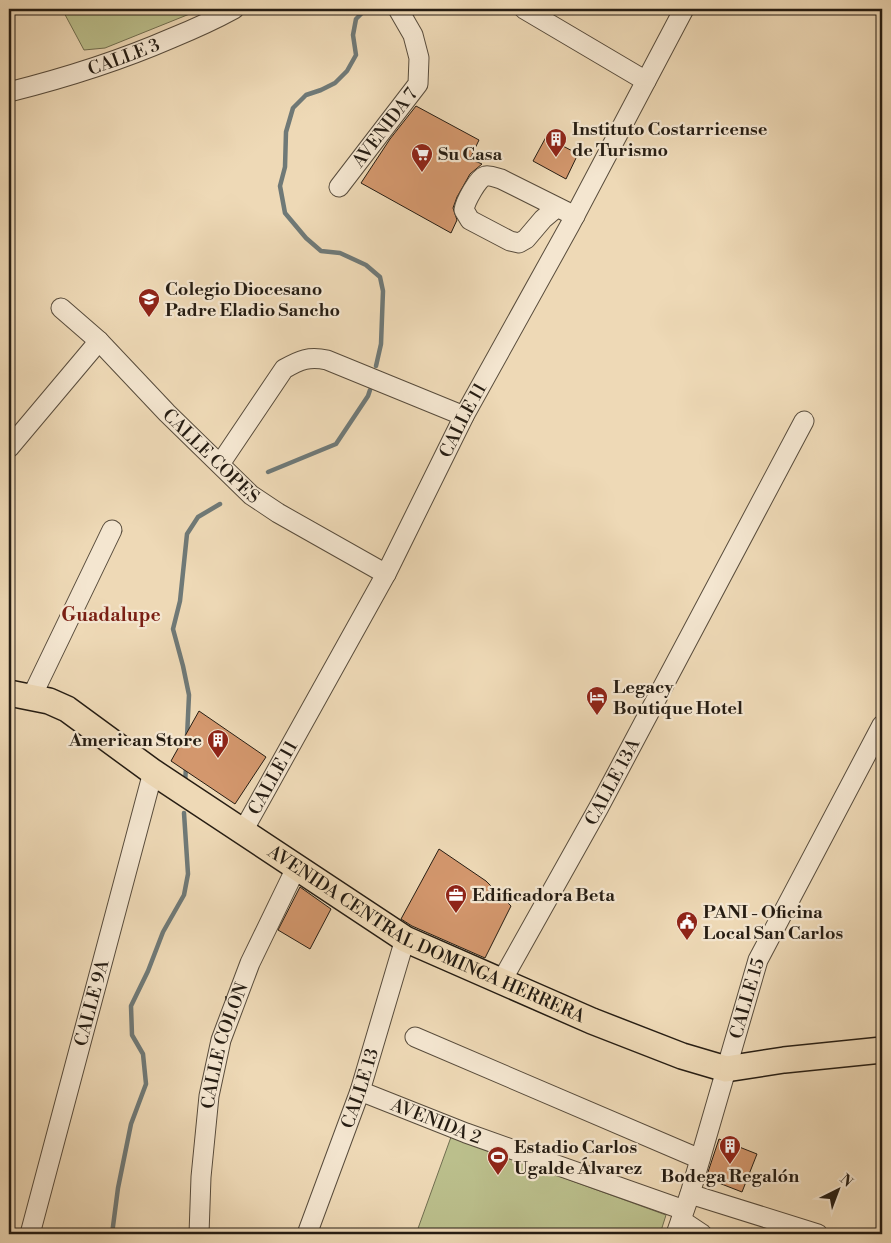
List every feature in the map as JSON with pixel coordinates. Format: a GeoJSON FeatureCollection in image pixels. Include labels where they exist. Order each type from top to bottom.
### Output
{"type":"FeatureCollection","features":[{"type":"Feature","properties":{"kind":"main road","name":"AVENIDA CENTRAL DOMINGA HERRERA"},"geometry":{"type":"LineString","coordinates":[[20,695],[48,701],[67,709],[153,772],[405,939],[592,1021],[682,1056],[726,1069],[784,1060],[882,1050]]}},
{"type":"Feature","properties":{"kind":"street","name":"CALLE 3"},"geometry":{"type":"LineString","coordinates":[[9,92],[62,78],[141,51],[216,20],[234,9]]}},
{"type":"Feature","properties":{"kind":"street","name":"AVENIDA 7"},"geometry":{"type":"LineString","coordinates":[[339,188],[418,84],[419,58],[413,35],[398,9]]}},
{"type":"Feature","properties":{"kind":"street"},"geometry":{"type":"LineString","coordinates":[[524,9],[646,81]]}},
{"type":"Feature","properties":{"kind":"street","name":"CALLE 11"},"geometry":{"type":"LineString","coordinates":[[243,831],[386,574],[464,416],[574,216],[684,9]]}},
{"type":"Feature","properties":{"kind":"street"},"geometry":{"type":"LineString","coordinates":[[556,208],[543,219],[526,239],[519,243],[510,241],[470,220],[464,210],[480,179],[485,176],[491,176],[502,179],[574,216]]}},
{"type":"Feature","properties":{"kind":"street","name":"CALLE COPES"},"geometry":{"type":"LineString","coordinates":[[61,308],[99,341],[167,413],[251,495],[278,513],[386,574]]}},
{"type":"Feature","properties":{"kind":"street"},"geometry":{"type":"LineString","coordinates":[[9,448],[99,341]]}},
{"type":"Feature","properties":{"kind":"street"},"geometry":{"type":"LineString","coordinates":[[220,464],[284,369],[298,361],[314,357],[327,360],[464,416]]}},
{"type":"Feature","properties":{"kind":"street","name":"CALLE 13A"},"geometry":{"type":"LineString","coordinates":[[501,982],[603,798],[804,422]]}},
{"type":"Feature","properties":{"kind":"street"},"geometry":{"type":"LineString","coordinates":[[20,695],[112,530]]}},
{"type":"Feature","properties":{"kind":"street","name":"CALLE 15"},"geometry":{"type":"LineString","coordinates":[[683,1215],[758,960],[882,725]]}},
{"type":"Feature","properties":{"kind":"street","name":"CALLE 9A"},"geometry":{"type":"LineString","coordinates":[[30,1234],[153,772]]}},
{"type":"Feature","properties":{"kind":"street","name":"CALLE COLÓN"},"geometry":{"type":"LineString","coordinates":[[199,1234],[201,1177],[209,1096],[221,1040],[250,963],[296,868]]}},
{"type":"Feature","properties":{"kind":"street","name":"CALLE 13"},"geometry":{"type":"LineString","coordinates":[[307,1234],[360,1091],[405,939]]}},
{"type":"Feature","properties":{"kind":"street"},"geometry":{"type":"LineString","coordinates":[[415,1037],[700,1159]]}},
{"type":"Feature","properties":{"kind":"street","name":"AVENIDA 2"},"geometry":{"type":"LineString","coordinates":[[360,1091],[683,1215]]}},
{"type":"Feature","properties":{"kind":"street"},"geometry":{"type":"LineString","coordinates":[[683,1215],[702,1234]]}},
{"type":"Feature","properties":{"kind":"street"},"geometry":{"type":"LineString","coordinates":[[683,1215],[818,1234]]}},
{"type":"Feature","properties":{"kind":"green space"},"geometry":{"type":"Polygon","coordinates":[[[62,9],[202,9],[105,48],[84,50],[62,9]]]}},
{"type":"Feature","properties":{"kind":"green space","name":"Estadio Carlos Ugalde Álvarez"},"geometry":{"type":"Polygon","coordinates":[[[451,1137],[666,1215],[660,1234],[416,1234],[451,1137]]]}},
{"type":"Feature","properties":{"kind":"building","name":"Su Casa"},"geometry":{"type":"Polygon","coordinates":[[[416,106],[479,140],[470,159],[482,164],[470,174],[457,197],[453,208],[457,220],[451,233],[361,183],[390,139],[416,106]]]}},
{"type":"Feature","properties":{"kind":"building","name":"Instituto Costarricense de Turismo"},"geometry":{"type":"Polygon","coordinates":[[[546,137],[578,154],[566,179],[533,161],[546,137]]]}},
{"type":"Feature","properties":{"kind":"building","name":"American Store"},"geometry":{"type":"Polygon","coordinates":[[[199,711],[266,757],[235,804],[171,761],[199,711]]]}},
{"type":"Feature","properties":{"kind":"building","name":"Edificadora Beta"},"geometry":{"type":"Polygon","coordinates":[[[439,849],[486,881],[511,906],[485,958],[412,926],[401,919],[439,849]]]}},
{"type":"Feature","properties":{"kind":"building"},"geometry":{"type":"Polygon","coordinates":[[[300,887],[331,909],[310,949],[278,930],[300,887]]]}},
{"type":"Feature","properties":{"kind":"building","name":"Bodega Regalón"},"geometry":{"type":"Polygon","coordinates":[[[719,1139],[757,1154],[742,1192],[706,1178],[719,1139]]]}},
{"type":"Feature","properties":{"kind":"waterway"},"geometry":{"type":"LineString","coordinates":[[366,9],[356,19],[353,35],[356,55],[347,71],[335,83],[306,95],[293,108],[286,132],[285,167],[280,186],[285,213],[306,238],[321,251],[340,253],[366,265],[380,277],[383,291],[381,344],[376,366]]}},
{"type":"Feature","properties":{"kind":"waterway"},"geometry":{"type":"LineString","coordinates":[[268,472],[336,444],[368,396],[370,390]]}},
{"type":"Feature","properties":{"kind":"waterway"},"geometry":{"type":"LineString","coordinates":[[187,737],[189,695],[173,629],[180,601],[187,534],[198,517],[220,504]]}},
{"type":"Feature","properties":{"kind":"waterway"},"geometry":{"type":"LineString","coordinates":[[185,783],[186,767]]}},
{"type":"Feature","properties":{"kind":"waterway"},"geometry":{"type":"LineString","coordinates":[[112,1234],[118,1188],[131,1124],[146,1084],[143,1054],[132,1035],[131,1006],[148,971],[163,932],[184,895],[188,874],[184,813]]}},
{"type":"Feature","properties":{"kind":"place","name":"Instituto Costarricense de Turismo"},"geometry":{"type":"Point","coordinates":[556,158]}},
{"type":"Feature","properties":{"kind":"place","name":"Su Casa"},"geometry":{"type":"Point","coordinates":[422,173]}},
{"type":"Feature","properties":{"kind":"place","name":"Colegio Diocesano Padre Eladio Sancho"},"geometry":{"type":"Point","coordinates":[149,318]}},
{"type":"Feature","properties":{"kind":"place","name":"Legacy Boutique Hotel"},"geometry":{"type":"Point","coordinates":[597,716]}},
{"type":"Feature","properties":{"kind":"place","name":"American Store"},"geometry":{"type":"Point","coordinates":[218,759]}},
{"type":"Feature","properties":{"kind":"place","name":"Edificadora Beta"},"geometry":{"type":"Point","coordinates":[456,914]}},
{"type":"Feature","properties":{"kind":"place","name":"PANI - Oficina Local San Carlos"},"geometry":{"type":"Point","coordinates":[687,941]}},
{"type":"Feature","properties":{"kind":"place","name":"Bodega Regalón"},"geometry":{"type":"Point","coordinates":[730,1165]}},
{"type":"Feature","properties":{"kind":"place","name":"Estadio Carlos Ugalde Álvarez"},"geometry":{"type":"Point","coordinates":[498,1176]}},
{"type":"Feature","properties":{"kind":"district","name":"Guadalupe"},"geometry":{"type":"Point","coordinates":[111,614]}}]}
